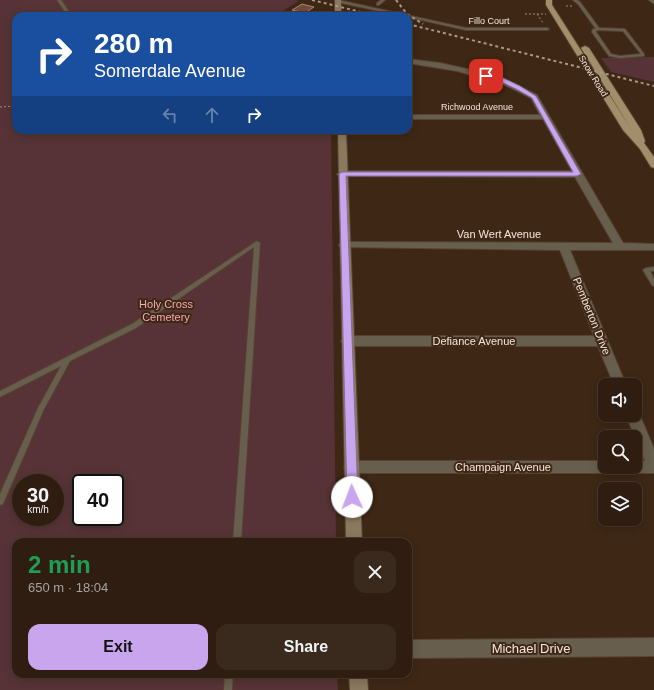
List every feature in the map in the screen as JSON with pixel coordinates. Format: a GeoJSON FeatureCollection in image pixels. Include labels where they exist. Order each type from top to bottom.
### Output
{"type":"FeatureCollection","features":[{"type":"Feature","properties":{"kind":"main road","name":"Snow Road"},"geometry":{"type":"LineString","coordinates":[[550,0],[549,5],[627,130],[644,148],[654,165]]}},
{"type":"Feature","properties":{"kind":"street"},"geometry":{"type":"LineString","coordinates":[[337,12],[338,0]]}},
{"type":"Feature","properties":{"kind":"street"},"geometry":{"type":"LineString","coordinates":[[412,61],[428,63],[500,80],[518,87],[534,97],[620,247]]}},
{"type":"Feature","properties":{"kind":"street","name":"Richwood Avenue"},"geometry":{"type":"LineString","coordinates":[[412,117],[546,117]]}},
{"type":"Feature","properties":{"kind":"street"},"geometry":{"type":"LineString","coordinates":[[342,134],[344,245],[354,538]]}},
{"type":"Feature","properties":{"kind":"street"},"geometry":{"type":"LineString","coordinates":[[342,174],[577,174]]}},
{"type":"Feature","properties":{"kind":"street","name":"Van Wert Avenue"},"geometry":{"type":"LineString","coordinates":[[344,245],[654,247]]}},
{"type":"Feature","properties":{"kind":"street","name":"Pemberton Drive"},"geometry":{"type":"LineString","coordinates":[[564,247],[617,378]]}},
{"type":"Feature","properties":{"kind":"street","name":"Defiance Avenue"},"geometry":{"type":"LineString","coordinates":[[347,341],[601,341]]}},
{"type":"Feature","properties":{"kind":"street"},"geometry":{"type":"LineString","coordinates":[[636,422],[654,466]]}},
{"type":"Feature","properties":{"kind":"street","name":"Champaign Avenue"},"geometry":{"type":"LineString","coordinates":[[351,467],[654,466]]}},
{"type":"Feature","properties":{"kind":"street","name":"Michael Drive"},"geometry":{"type":"LineString","coordinates":[[412,649],[654,647]]}},
{"type":"Feature","properties":{"kind":"street"},"geometry":{"type":"LineString","coordinates":[[358,678],[359,690]]}},
{"type":"Feature","properties":{"kind":"lane"},"geometry":{"type":"LineString","coordinates":[[59,0],[67,12]]}},
{"type":"Feature","properties":{"kind":"lane","name":"Fillo Court"},"geometry":{"type":"LineString","coordinates":[[338,0],[390,12]]}},
{"type":"Feature","properties":{"kind":"lane"},"geometry":{"type":"LineString","coordinates":[[378,4],[383,0]]}},
{"type":"Feature","properties":{"kind":"lane"},"geometry":{"type":"LineString","coordinates":[[575,0],[579,3],[598,29]]}},
{"type":"Feature","properties":{"kind":"lane","name":"Fillo Court"},"geometry":{"type":"LineString","coordinates":[[412,17],[466,30],[547,29]]}},
{"type":"Feature","properties":{"kind":"lane"},"geometry":{"type":"LineString","coordinates":[[598,29],[624,30],[643,55],[620,57],[610,55],[594,32],[594,30],[598,29]]}},
{"type":"Feature","properties":{"kind":"lane"},"geometry":{"type":"LineString","coordinates":[[0,394],[67,362],[134,326],[257,243],[237,538]]}},
{"type":"Feature","properties":{"kind":"lane"},"geometry":{"type":"LineString","coordinates":[[654,270],[646,270],[654,284]]}},
{"type":"Feature","properties":{"kind":"lane"},"geometry":{"type":"LineString","coordinates":[[0,502],[41,408],[67,362]]}},
{"type":"Feature","properties":{"kind":"lane"},"geometry":{"type":"LineString","coordinates":[[228,690],[229,678]]}},
{"type":"Feature","properties":{"kind":"path"},"geometry":{"type":"LineString","coordinates":[[525,14],[551,14]]}},
{"type":"Feature","properties":{"kind":"path"},"geometry":{"type":"LineString","coordinates":[[537,14],[547,29]]}},
{"type":"Feature","properties":{"kind":"path"},"geometry":{"type":"LineString","coordinates":[[0,107],[12,106]]}},
{"type":"Feature","properties":{"kind":"green space","name":"Holy Cross Cemetery"},"geometry":{"type":"Polygon","coordinates":[[[0,0],[299,1],[283,11],[287,12],[12,12],[12,134],[331,134],[336,538],[12,538],[12,678],[337,678],[338,690],[0,690],[0,0]]]}},
{"type":"Feature","properties":{"kind":"green space"},"geometry":{"type":"Polygon","coordinates":[[[654,57],[654,82],[611,72],[601,58],[654,57]]]}},
{"type":"Feature","properties":{"kind":"building"},"geometry":{"type":"Polygon","coordinates":[[[302,4],[314,7],[306,12],[292,10],[302,4]]]}},
{"type":"Feature","properties":{"kind":"railway"},"geometry":{"type":"LineString","coordinates":[[312,0],[361,12]]}},
{"type":"Feature","properties":{"kind":"railway"},"geometry":{"type":"LineString","coordinates":[[396,0],[405,12]]}},
{"type":"Feature","properties":{"kind":"railway"},"geometry":{"type":"LineString","coordinates":[[412,17],[423,24]]}},
{"type":"Feature","properties":{"kind":"railway"},"geometry":{"type":"LineString","coordinates":[[412,25],[654,86]]}},
{"type":"Feature","properties":{"kind":"route"},"geometry":{"type":"LineString","coordinates":[[352,497],[342,174],[577,174],[534,97],[518,87],[486,76]]}}]}
